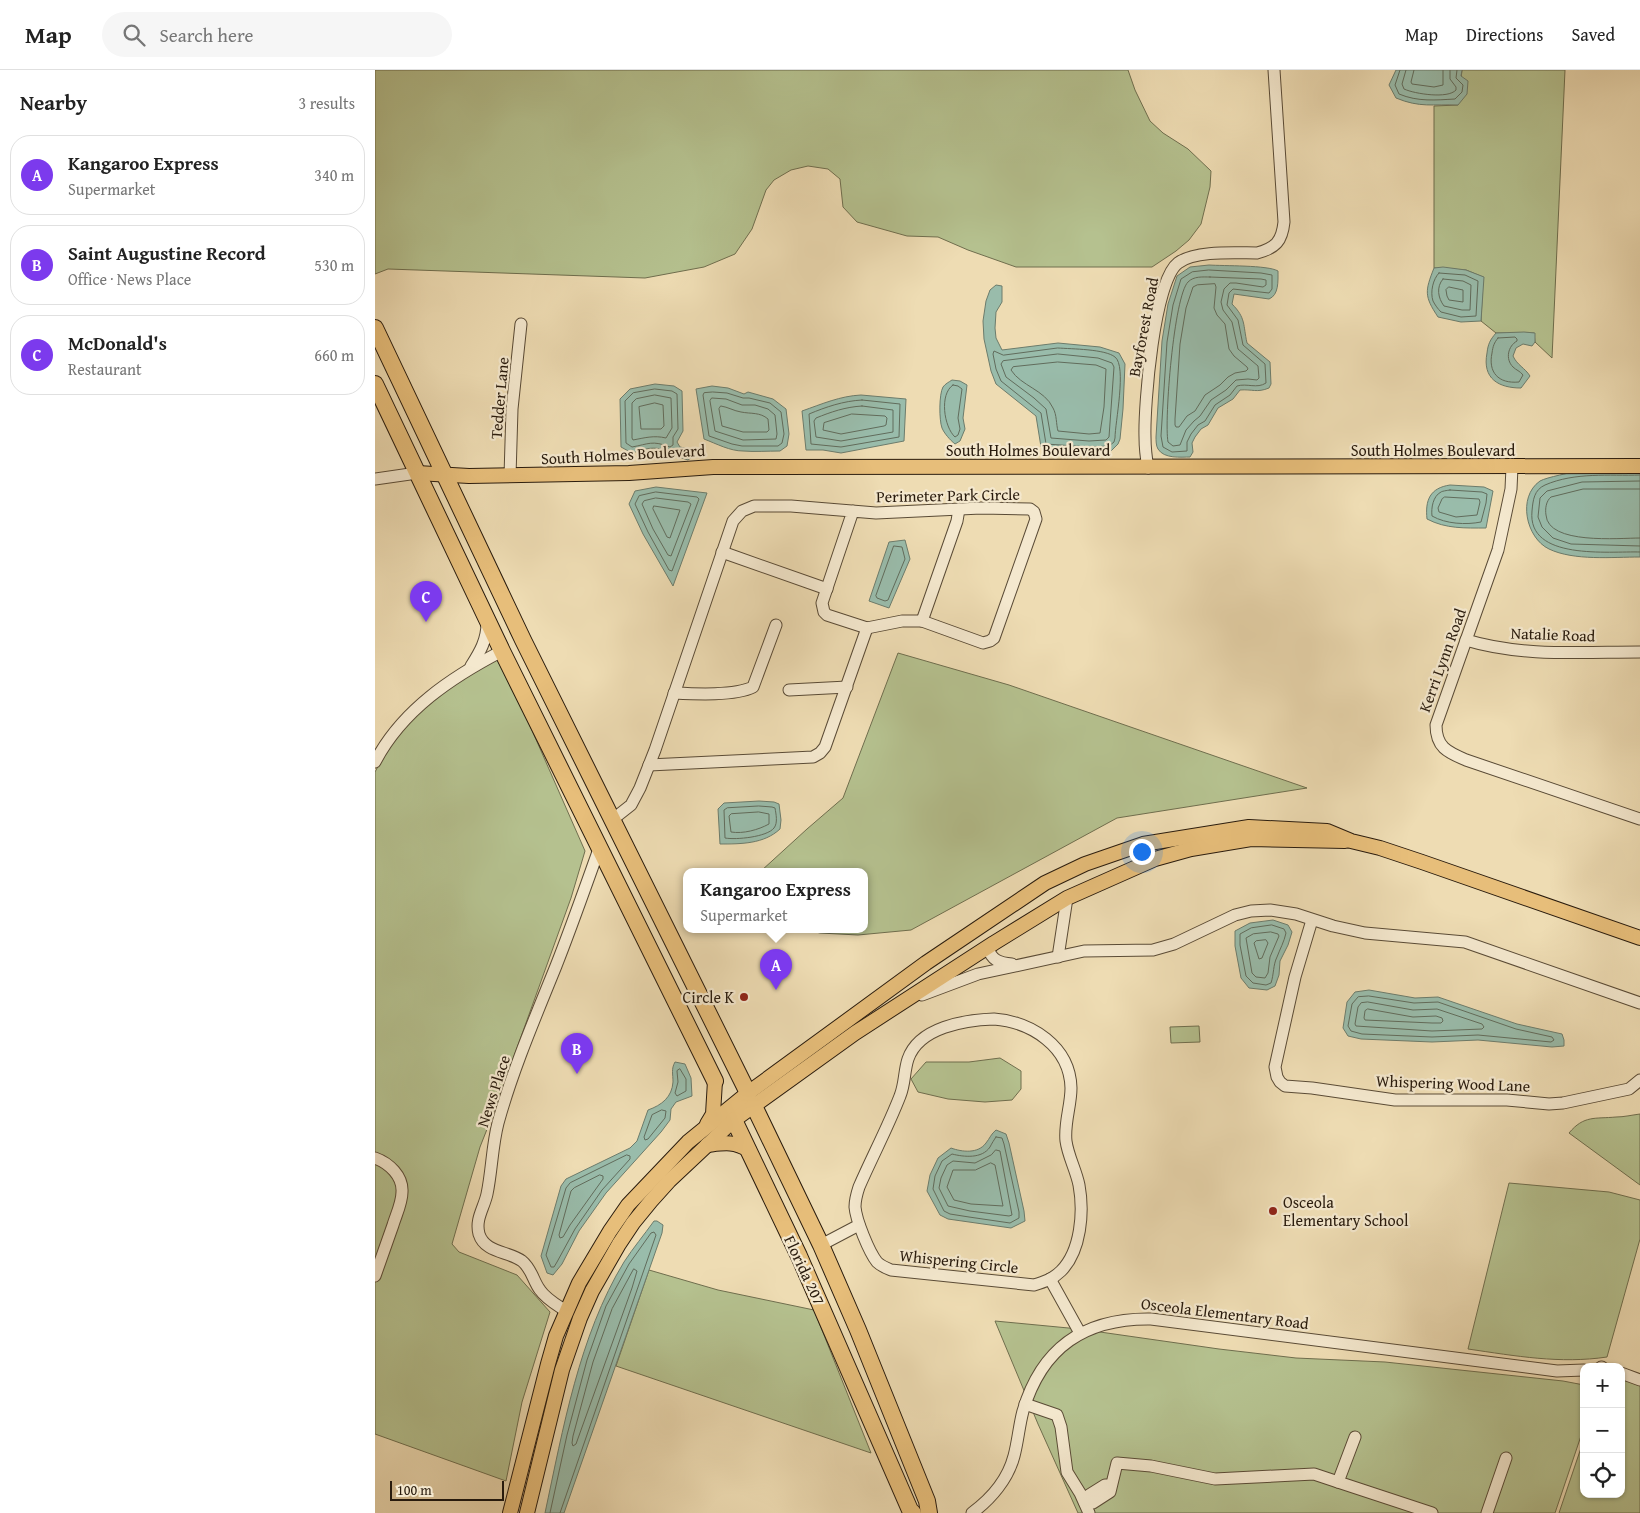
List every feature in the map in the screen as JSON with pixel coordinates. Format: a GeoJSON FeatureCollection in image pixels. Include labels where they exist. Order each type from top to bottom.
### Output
{"type":"FeatureCollection","features":[{"type":"Feature","properties":{"kind":"highway"},"geometry":{"type":"LineString","coordinates":[[375,328],[523,640],[751,1099],[821,1245],[893,1413],[927,1501],[929,1513]]}},
{"type":"Feature","properties":{"kind":"highway"},"geometry":{"type":"LineString","coordinates":[[375,384],[599,849],[715,1081]]}},
{"type":"Feature","properties":{"kind":"highway"},"geometry":{"type":"LineString","coordinates":[[487,619],[497,623],[508,639],[516,642],[523,640]]}},
{"type":"Feature","properties":{"kind":"highway"},"geometry":{"type":"LineString","coordinates":[[502,650],[511,650],[525,657],[535,676],[545,683]]}},
{"type":"Feature","properties":{"kind":"highway","name":"Florida 207"},"geometry":{"type":"LineString","coordinates":[[731,1114],[807,1274],[913,1513]]}},
{"type":"Feature","properties":{"kind":"main road","name":"South Holmes Boulevard"},"geometry":{"type":"LineString","coordinates":[[417,473],[444,476],[510,476],[629,473],[713,467],[1640,466]]}},
{"type":"Feature","properties":{"kind":"main road"},"geometry":{"type":"LineString","coordinates":[[510,1513],[548,1364],[566,1311],[594,1257],[628,1205],[669,1160],[707,1125],[731,1114],[926,963],[1045,883],[1085,864],[1143,844],[1249,827],[1327,831],[1351,841],[1405,856],[1640,938]]}},
{"type":"Feature","properties":{"kind":"main road"},"geometry":{"type":"LineString","coordinates":[[751,1099],[1067,898],[1155,859],[1191,849],[1251,839],[1351,841]]}},
{"type":"Feature","properties":{"kind":"main road"},"geometry":{"type":"LineString","coordinates":[[1062,875],[1069,884],[1067,898]]}},
{"type":"Feature","properties":{"kind":"main road"},"geometry":{"type":"LineString","coordinates":[[715,1081],[731,1114]]}},
{"type":"Feature","properties":{"kind":"main road"},"geometry":{"type":"LineString","coordinates":[[707,1125],[713,1114],[715,1081]]}},
{"type":"Feature","properties":{"kind":"main road"},"geometry":{"type":"LineString","coordinates":[[527,1513],[560,1379],[580,1318],[592,1291],[633,1223],[669,1181],[707,1145],[731,1114]]}},
{"type":"Feature","properties":{"kind":"main road"},"geometry":{"type":"LineString","coordinates":[[707,1145],[731,1143],[749,1150]]}},
{"type":"Feature","properties":{"kind":"main road"},"geometry":{"type":"LineString","coordinates":[[560,1379],[556,1372],[572,1319],[566,1311]]}},
{"type":"Feature","properties":{"kind":"street","name":"Bayforest Road"},"geometry":{"type":"LineString","coordinates":[[1148,468],[1145,436],[1149,373],[1161,302],[1169,274],[1178,263],[1190,257],[1208,254],[1257,253],[1265,251],[1276,244],[1283,230],[1273,70]]}},
{"type":"Feature","properties":{"kind":"street","name":"Tedder Lane"},"geometry":{"type":"LineString","coordinates":[[510,476],[512,409],[521,324]]}},
{"type":"Feature","properties":{"kind":"street","name":"Kerri Lynn Road"},"geometry":{"type":"LineString","coordinates":[[1512,467],[1511,489],[1498,550],[1436,725],[1436,734],[1441,745],[1466,760],[1640,819]]}},
{"type":"Feature","properties":{"kind":"street"},"geometry":{"type":"LineString","coordinates":[[375,480],[417,473]]}},
{"type":"Feature","properties":{"kind":"street","name":"Perimeter Park Circle"},"geometry":{"type":"LineString","coordinates":[[612,820],[635,800],[649,765],[733,521],[737,515],[754,506],[791,506],[890,513],[959,509],[1030,509],[1034,512],[1036,519],[994,638],[990,641],[983,643],[923,621],[902,621],[867,628]]}},
{"type":"Feature","properties":{"kind":"street"},"geometry":{"type":"LineString","coordinates":[[923,621],[957,521],[959,509]]}},
{"type":"Feature","properties":{"kind":"street"},"geometry":{"type":"LineString","coordinates":[[649,765],[813,757],[825,747],[867,628],[827,615],[824,612],[822,603],[853,511]]}},
{"type":"Feature","properties":{"kind":"street"},"geometry":{"type":"LineString","coordinates":[[722,552],[827,589]]}},
{"type":"Feature","properties":{"kind":"street"},"geometry":{"type":"LineString","coordinates":[[469,668],[478,656],[487,636],[487,619]]}},
{"type":"Feature","properties":{"kind":"street"},"geometry":{"type":"LineString","coordinates":[[674,693],[697,694],[745,690],[753,687],[776,625]]}},
{"type":"Feature","properties":{"kind":"street","name":"Natalie Road"},"geometry":{"type":"LineString","coordinates":[[1466,640],[1487,646],[1527,651],[1640,652]]}},
{"type":"Feature","properties":{"kind":"street"},"geometry":{"type":"LineString","coordinates":[[375,762],[396,731],[433,692],[469,668],[502,650]]}},
{"type":"Feature","properties":{"kind":"street"},"geometry":{"type":"LineString","coordinates":[[789,690],[847,687]]}},
{"type":"Feature","properties":{"kind":"street","name":"News Place"},"geometry":{"type":"LineString","coordinates":[[566,1311],[539,1290],[530,1271],[521,1260],[495,1250],[484,1242],[480,1237],[478,1223],[487,1196],[492,1149],[504,1104],[527,1037],[599,849]]}},
{"type":"Feature","properties":{"kind":"street"},"geometry":{"type":"LineString","coordinates":[[1059,957],[1067,898]]}},
{"type":"Feature","properties":{"kind":"street"},"geometry":{"type":"LineString","coordinates":[[898,1005],[971,976],[1084,951],[1153,950],[1174,944],[1235,915],[1251,911],[1270,910],[1295,914],[1365,934],[1465,942],[1640,1003]]}},
{"type":"Feature","properties":{"kind":"street","name":"Whispering Wood Lane"},"geometry":{"type":"LineString","coordinates":[[1311,920],[1295,977],[1275,1067],[1279,1082],[1285,1086],[1395,1100],[1498,1100],[1549,1104],[1563,1103],[1629,1088],[1640,1080]]}},
{"type":"Feature","properties":{"kind":"street"},"geometry":{"type":"LineString","coordinates":[[988,947],[990,954],[1000,963],[1018,965]]}},
{"type":"Feature","properties":{"kind":"street","name":"Whispering Circle"},"geometry":{"type":"LineString","coordinates":[[994,1019],[1018,1023],[1038,1033],[1056,1048],[1067,1066],[1070,1078],[1070,1094],[1065,1131],[1069,1154],[1079,1186],[1081,1215],[1072,1254],[1061,1272],[1050,1279],[1024,1285],[891,1270],[884,1268],[874,1257],[859,1225],[855,1205],[859,1187],[901,1095],[907,1060],[921,1040],[959,1022],[994,1019]]}},
{"type":"Feature","properties":{"kind":"street"},"geometry":{"type":"LineString","coordinates":[[375,1158],[383,1161],[395,1171],[400,1181],[402,1192],[400,1206],[376,1273]]}},
{"type":"Feature","properties":{"kind":"street"},"geometry":{"type":"LineString","coordinates":[[821,1245],[859,1225]]}},
{"type":"Feature","properties":{"kind":"street"},"geometry":{"type":"LineString","coordinates":[[1050,1279],[1080,1333]]}},
{"type":"Feature","properties":{"kind":"street","name":"Osceola Elementary Road"},"geometry":{"type":"LineString","coordinates":[[972,1513],[996,1490],[1008,1471],[1014,1455],[1025,1404],[1032,1385],[1047,1362],[1080,1333],[1095,1326],[1120,1320],[1151,1318],[1547,1370],[1580,1370]]}},
{"type":"Feature","properties":{"kind":"street"},"geometry":{"type":"LineString","coordinates":[[1625,1374],[1640,1380]]}},
{"type":"Feature","properties":{"kind":"street"},"geometry":{"type":"LineString","coordinates":[[1025,1404],[1057,1415],[1061,1426],[1067,1472],[1087,1506]]}},
{"type":"Feature","properties":{"kind":"street"},"geometry":{"type":"LineString","coordinates":[[1338,1482],[1355,1437]]}},
{"type":"Feature","properties":{"kind":"street"},"geometry":{"type":"LineString","coordinates":[[1487,1513],[1506,1458]]}},
{"type":"Feature","properties":{"kind":"street"},"geometry":{"type":"LineString","coordinates":[[1087,1506],[1089,1495],[1105,1485],[1111,1485],[1117,1462],[1151,1466],[1215,1479],[1313,1474],[1432,1513]]}},
{"type":"Feature","properties":{"kind":"green space"},"geometry":{"type":"Polygon","coordinates":[[[375,70],[1128,70],[1150,121],[1163,133],[1188,149],[1211,171],[1210,187],[1201,224],[1189,240],[1152,267],[1016,267],[938,237],[907,236],[857,222],[843,207],[840,179],[828,169],[808,166],[791,170],[774,180],[766,190],[752,229],[735,254],[704,267],[645,278],[388,269],[375,274],[375,70]]]}},
{"type":"Feature","properties":{"kind":"green space"},"geometry":{"type":"Polygon","coordinates":[[[1462,70],[1565,70],[1552,358],[1535,342],[1534,333],[1496,333],[1481,321],[1483,277],[1466,270],[1434,268],[1434,106],[1458,105],[1462,70]]]}},
{"type":"Feature","properties":{"kind":"green space"},"geometry":{"type":"Polygon","coordinates":[[[898,653],[1009,685],[1307,788],[1117,818],[911,930],[858,935],[820,933],[868,933],[868,868],[764,868],[843,798],[898,653]]]}},
{"type":"Feature","properties":{"kind":"green space"},"geometry":{"type":"Polygon","coordinates":[[[498,658],[509,678],[585,851],[571,898],[480,1147],[452,1244],[459,1252],[517,1275],[550,1312],[522,1402],[506,1481],[375,1434],[375,772],[403,730],[421,709],[438,694],[498,658]]]}},
{"type":"Feature","properties":{"kind":"green space"},"geometry":{"type":"Polygon","coordinates":[[[1199,1026],[1200,1042],[1171,1043],[1170,1027],[1199,1026]]]}},
{"type":"Feature","properties":{"kind":"green space"},"geometry":{"type":"Polygon","coordinates":[[[1000,1058],[1021,1071],[1021,1089],[1012,1100],[985,1102],[948,1099],[918,1092],[911,1079],[926,1062],[969,1062],[1000,1058]]]}},
{"type":"Feature","properties":{"kind":"green space"},"geometry":{"type":"Polygon","coordinates":[[[1640,1114],[1640,1185],[1569,1133],[1580,1123],[1590,1119],[1640,1114]]]}},
{"type":"Feature","properties":{"kind":"green space"},"geometry":{"type":"Polygon","coordinates":[[[1509,1183],[1609,1192],[1640,1200],[1640,1239],[1607,1357],[1572,1360],[1468,1349],[1509,1183]]]}},
{"type":"Feature","properties":{"kind":"green space"},"geometry":{"type":"Polygon","coordinates":[[[649,1270],[718,1290],[814,1310],[871,1453],[616,1366],[649,1270]]]}},
{"type":"Feature","properties":{"kind":"green space"},"geometry":{"type":"Polygon","coordinates":[[[995,1321],[1079,1329],[1296,1358],[1385,1362],[1580,1384],[1580,1439],[1555,1513],[1078,1513],[995,1321]]]}},
{"type":"Feature","properties":{"kind":"green space"},"geometry":{"type":"Polygon","coordinates":[[[1625,1374],[1640,1380],[1640,1513],[1559,1513],[1580,1451],[1580,1498],[1625,1498],[1625,1374]]]}},
{"type":"Feature","properties":{"kind":"water"},"geometry":{"type":"Polygon","coordinates":[[[1396,70],[1462,70],[1461,76],[1468,81],[1467,94],[1458,105],[1427,105],[1396,98],[1389,85],[1396,70]]]}},
{"type":"Feature","properties":{"kind":"water"},"geometry":{"type":"Polygon","coordinates":[[[1209,265],[1255,267],[1278,271],[1277,287],[1272,297],[1269,299],[1234,294],[1232,304],[1242,318],[1247,343],[1270,362],[1271,384],[1269,388],[1261,390],[1240,390],[1233,399],[1218,408],[1208,425],[1201,429],[1195,437],[1192,443],[1193,452],[1190,457],[1168,456],[1158,449],[1156,437],[1162,341],[1168,304],[1177,276],[1190,267],[1209,265]]]}},
{"type":"Feature","properties":{"kind":"water"},"geometry":{"type":"Polygon","coordinates":[[[1443,267],[1466,270],[1484,277],[1481,321],[1461,322],[1438,317],[1430,304],[1427,293],[1434,268],[1443,267]]]}},
{"type":"Feature","properties":{"kind":"water"},"geometry":{"type":"Polygon","coordinates":[[[996,285],[1002,286],[1002,302],[996,312],[995,328],[996,338],[1002,350],[1058,343],[1100,347],[1119,353],[1125,364],[1123,409],[1120,439],[1111,451],[1066,452],[1041,447],[1036,416],[996,384],[984,339],[983,321],[986,301],[990,290],[996,285]]]}},
{"type":"Feature","properties":{"kind":"water"},"geometry":{"type":"Polygon","coordinates":[[[1496,333],[1535,333],[1535,342],[1532,346],[1523,344],[1516,348],[1513,356],[1530,376],[1521,388],[1499,384],[1490,376],[1487,369],[1487,350],[1490,342],[1496,333]]]}},
{"type":"Feature","properties":{"kind":"water"},"geometry":{"type":"Polygon","coordinates":[[[952,380],[960,381],[967,385],[963,418],[965,429],[960,441],[955,444],[943,430],[940,413],[942,390],[952,380]]]}},
{"type":"Feature","properties":{"kind":"water"},"geometry":{"type":"Polygon","coordinates":[[[655,384],[674,386],[682,391],[683,431],[677,442],[680,447],[694,450],[696,454],[688,460],[656,448],[632,453],[621,447],[620,399],[630,389],[655,384]]]}},
{"type":"Feature","properties":{"kind":"water"},"geometry":{"type":"Polygon","coordinates":[[[712,386],[728,388],[744,394],[748,392],[773,399],[786,409],[789,434],[787,446],[780,451],[738,451],[704,439],[696,389],[712,386]]]}},
{"type":"Feature","properties":{"kind":"water"},"geometry":{"type":"Polygon","coordinates":[[[861,395],[906,399],[904,441],[841,453],[806,450],[802,411],[838,399],[861,395]]]}},
{"type":"Feature","properties":{"kind":"water"},"geometry":{"type":"Polygon","coordinates":[[[1581,470],[1640,470],[1640,557],[1594,558],[1559,553],[1541,544],[1535,536],[1527,517],[1528,497],[1533,488],[1540,481],[1581,470]]]}},
{"type":"Feature","properties":{"kind":"water"},"geometry":{"type":"Polygon","coordinates":[[[1450,485],[1484,487],[1493,491],[1486,528],[1448,526],[1427,519],[1427,506],[1430,496],[1438,489],[1450,485]]]}},
{"type":"Feature","properties":{"kind":"water"},"geometry":{"type":"Polygon","coordinates":[[[656,487],[707,493],[673,586],[643,534],[629,504],[635,491],[656,487]]]}},
{"type":"Feature","properties":{"kind":"water"},"geometry":{"type":"Polygon","coordinates":[[[905,540],[910,559],[889,608],[869,601],[889,542],[905,540]]]}},
{"type":"Feature","properties":{"kind":"water"},"geometry":{"type":"Polygon","coordinates":[[[759,801],[779,804],[780,829],[767,838],[760,840],[720,844],[718,809],[724,803],[759,801]]]}},
{"type":"Feature","properties":{"kind":"water"},"geometry":{"type":"Polygon","coordinates":[[[1273,920],[1288,925],[1292,932],[1280,961],[1279,975],[1275,986],[1267,990],[1249,988],[1241,978],[1235,946],[1235,931],[1250,923],[1273,920]]]}},
{"type":"Feature","properties":{"kind":"water"},"geometry":{"type":"Polygon","coordinates":[[[1369,990],[1415,998],[1438,997],[1517,1024],[1562,1034],[1564,1046],[1552,1047],[1478,1040],[1432,1042],[1361,1039],[1348,1036],[1343,1028],[1347,1002],[1355,992],[1369,990]]]}},
{"type":"Feature","properties":{"kind":"water"},"geometry":{"type":"Polygon","coordinates":[[[675,1062],[685,1064],[691,1078],[692,1096],[676,1102],[671,1109],[670,1120],[606,1193],[579,1231],[562,1264],[553,1275],[547,1273],[541,1256],[561,1186],[566,1179],[630,1148],[637,1141],[648,1110],[662,1103],[671,1092],[675,1062]]]}},
{"type":"Feature","properties":{"kind":"water"},"geometry":{"type":"Polygon","coordinates":[[[996,1130],[1006,1134],[1009,1143],[1025,1221],[1011,1228],[948,1219],[940,1215],[927,1191],[930,1175],[938,1158],[951,1148],[965,1151],[979,1149],[983,1147],[996,1130]]]}},
{"type":"Feature","properties":{"kind":"water"},"geometry":{"type":"Polygon","coordinates":[[[654,1221],[663,1225],[662,1233],[564,1513],[545,1513],[574,1384],[595,1321],[608,1291],[624,1262],[654,1221]]]}},
{"type":"Feature","properties":{"kind":"place","name":"McDonald's"},"geometry":{"type":"Point","coordinates":[426,622]}},
{"type":"Feature","properties":{"kind":"place","name":"Kangaroo Express"},"geometry":{"type":"Point","coordinates":[776,990]}},
{"type":"Feature","properties":{"kind":"place","name":"Circle K"},"geometry":{"type":"Point","coordinates":[744,997]}},
{"type":"Feature","properties":{"kind":"place","name":"Saint Augustine Record"},"geometry":{"type":"Point","coordinates":[577,1074]}},
{"type":"Feature","properties":{"kind":"place","name":"Osceola Elementary School"},"geometry":{"type":"Point","coordinates":[1273,1211]}}]}
